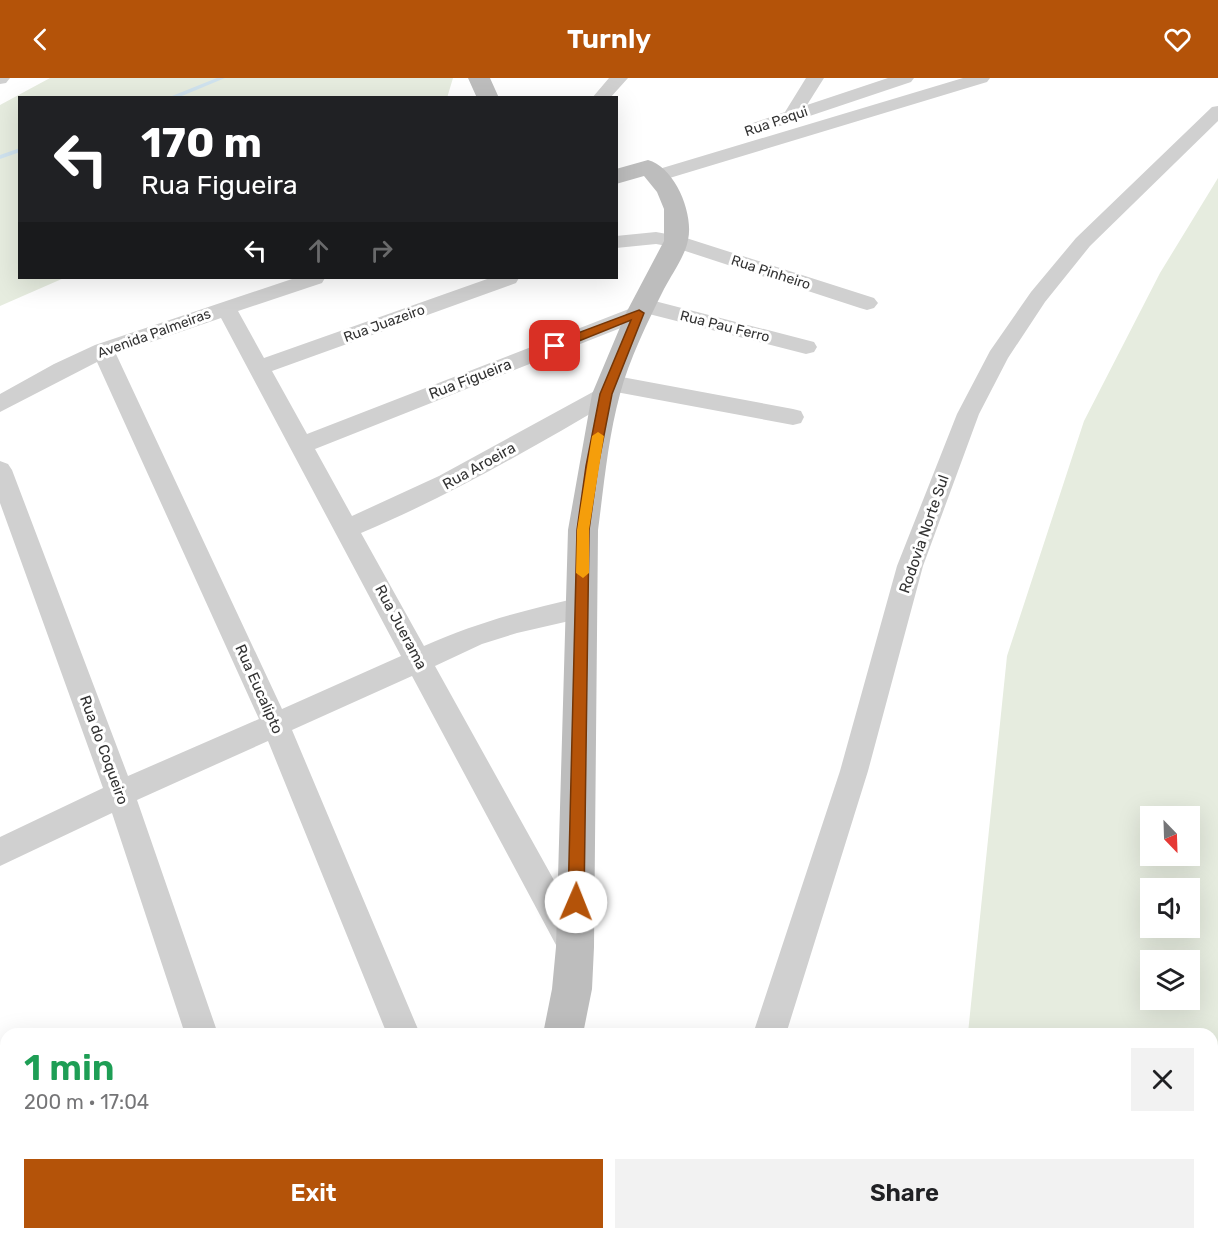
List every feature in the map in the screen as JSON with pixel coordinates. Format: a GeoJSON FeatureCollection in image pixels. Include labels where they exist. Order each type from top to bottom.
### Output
{"type":"FeatureCollection","features":[{"type":"Feature","properties":{"kind":"street"},"geometry":{"type":"LineString","coordinates":[[478,78],[487,96]]}},
{"type":"Feature","properties":{"kind":"street"},"geometry":{"type":"LineString","coordinates":[[602,96],[619,78]]}},
{"type":"Feature","properties":{"kind":"street"},"geometry":{"type":"LineString","coordinates":[[792,115],[816,78]]}},
{"type":"Feature","properties":{"kind":"street","name":"Rua Pequi"},"geometry":{"type":"LineString","coordinates":[[652,172],[792,115],[904,78]]}},
{"type":"Feature","properties":{"kind":"street"},"geometry":{"type":"LineString","coordinates":[[618,180],[981,78]]}},
{"type":"Feature","properties":{"kind":"street","name":"Rodovia Norte Sul"},"geometry":{"type":"LineString","coordinates":[[771,1028],[854,771],[910,566],[968,414],[998,356],[1038,297],[1083,242],[1218,111]]}},
{"type":"Feature","properties":{"kind":"street"},"geometry":{"type":"LineString","coordinates":[[564,1028],[572,989],[575,947],[583,530],[592,466],[608,389],[641,309],[676,241],[678,216],[668,190],[652,172]]}},
{"type":"Feature","properties":{"kind":"street"},"geometry":{"type":"LineString","coordinates":[[618,242],[656,238],[676,241]]}},
{"type":"Feature","properties":{"kind":"street","name":"Rua Pinheiro"},"geometry":{"type":"LineString","coordinates":[[676,241],[867,303]]}},
{"type":"Feature","properties":{"kind":"street","name":"Avenida Palmeiras"},"geometry":{"type":"LineString","coordinates":[[0,404],[62,369],[103,350],[312,279]]}},
{"type":"Feature","properties":{"kind":"street","name":"Rua Juazeiro"},"geometry":{"type":"LineString","coordinates":[[258,368],[506,279]]}},
{"type":"Feature","properties":{"kind":"street","name":"Rua Juerama"},"geometry":{"type":"LineString","coordinates":[[226,308],[575,947]]}},
{"type":"Feature","properties":{"kind":"street","name":"Rua Pau Ferro"},"geometry":{"type":"LineString","coordinates":[[641,309],[806,347]]}},
{"type":"Feature","properties":{"kind":"street","name":"Rua Figueira"},"geometry":{"type":"LineString","coordinates":[[302,445],[641,309]]}},
{"type":"Feature","properties":{"kind":"street","name":"Rua Eucalipto"},"geometry":{"type":"LineString","coordinates":[[103,350],[276,725],[402,1028]]}},
{"type":"Feature","properties":{"kind":"street"},"geometry":{"type":"LineString","coordinates":[[608,389],[793,417]]}},
{"type":"Feature","properties":{"kind":"street","name":"Rua Aroeira"},"geometry":{"type":"LineString","coordinates":[[348,528],[425,496],[463,476],[608,389]]}},
{"type":"Feature","properties":{"kind":"street","name":"Rua do Coqueiro"},"geometry":{"type":"LineString","coordinates":[[0,470],[120,794],[200,1028]]}},
{"type":"Feature","properties":{"kind":"street"},"geometry":{"type":"LineString","coordinates":[[0,852],[120,794],[419,659],[499,627],[582,608]]}},
{"type":"Feature","properties":{"kind":"shaded area"},"geometry":{"type":"Polygon","coordinates":[[[50,78],[453,78],[448,96],[18,96],[18,279],[62,279],[0,306],[0,105],[50,78]]]}},
{"type":"Feature","properties":{"kind":"shaded area"},"geometry":{"type":"Polygon","coordinates":[[[1218,178],[1218,1028],[969,1028],[1007,656],[1084,421],[1160,273],[1218,178]]]}},
{"type":"Feature","properties":{"kind":"waterway"},"geometry":{"type":"LineString","coordinates":[[175,96],[222,78]]}},
{"type":"Feature","properties":{"kind":"waterway"},"geometry":{"type":"LineString","coordinates":[[0,157],[18,151]]}},
{"type":"Feature","properties":{"kind":"slow traffic"},"geometry":{"type":"LineString","coordinates":[[583,573],[583,530],[598,436]]}},
{"type":"Feature","properties":{"kind":"route"},"geometry":{"type":"LineString","coordinates":[[555,346],[639,313],[606,394],[583,530],[576,902]]}}]}
